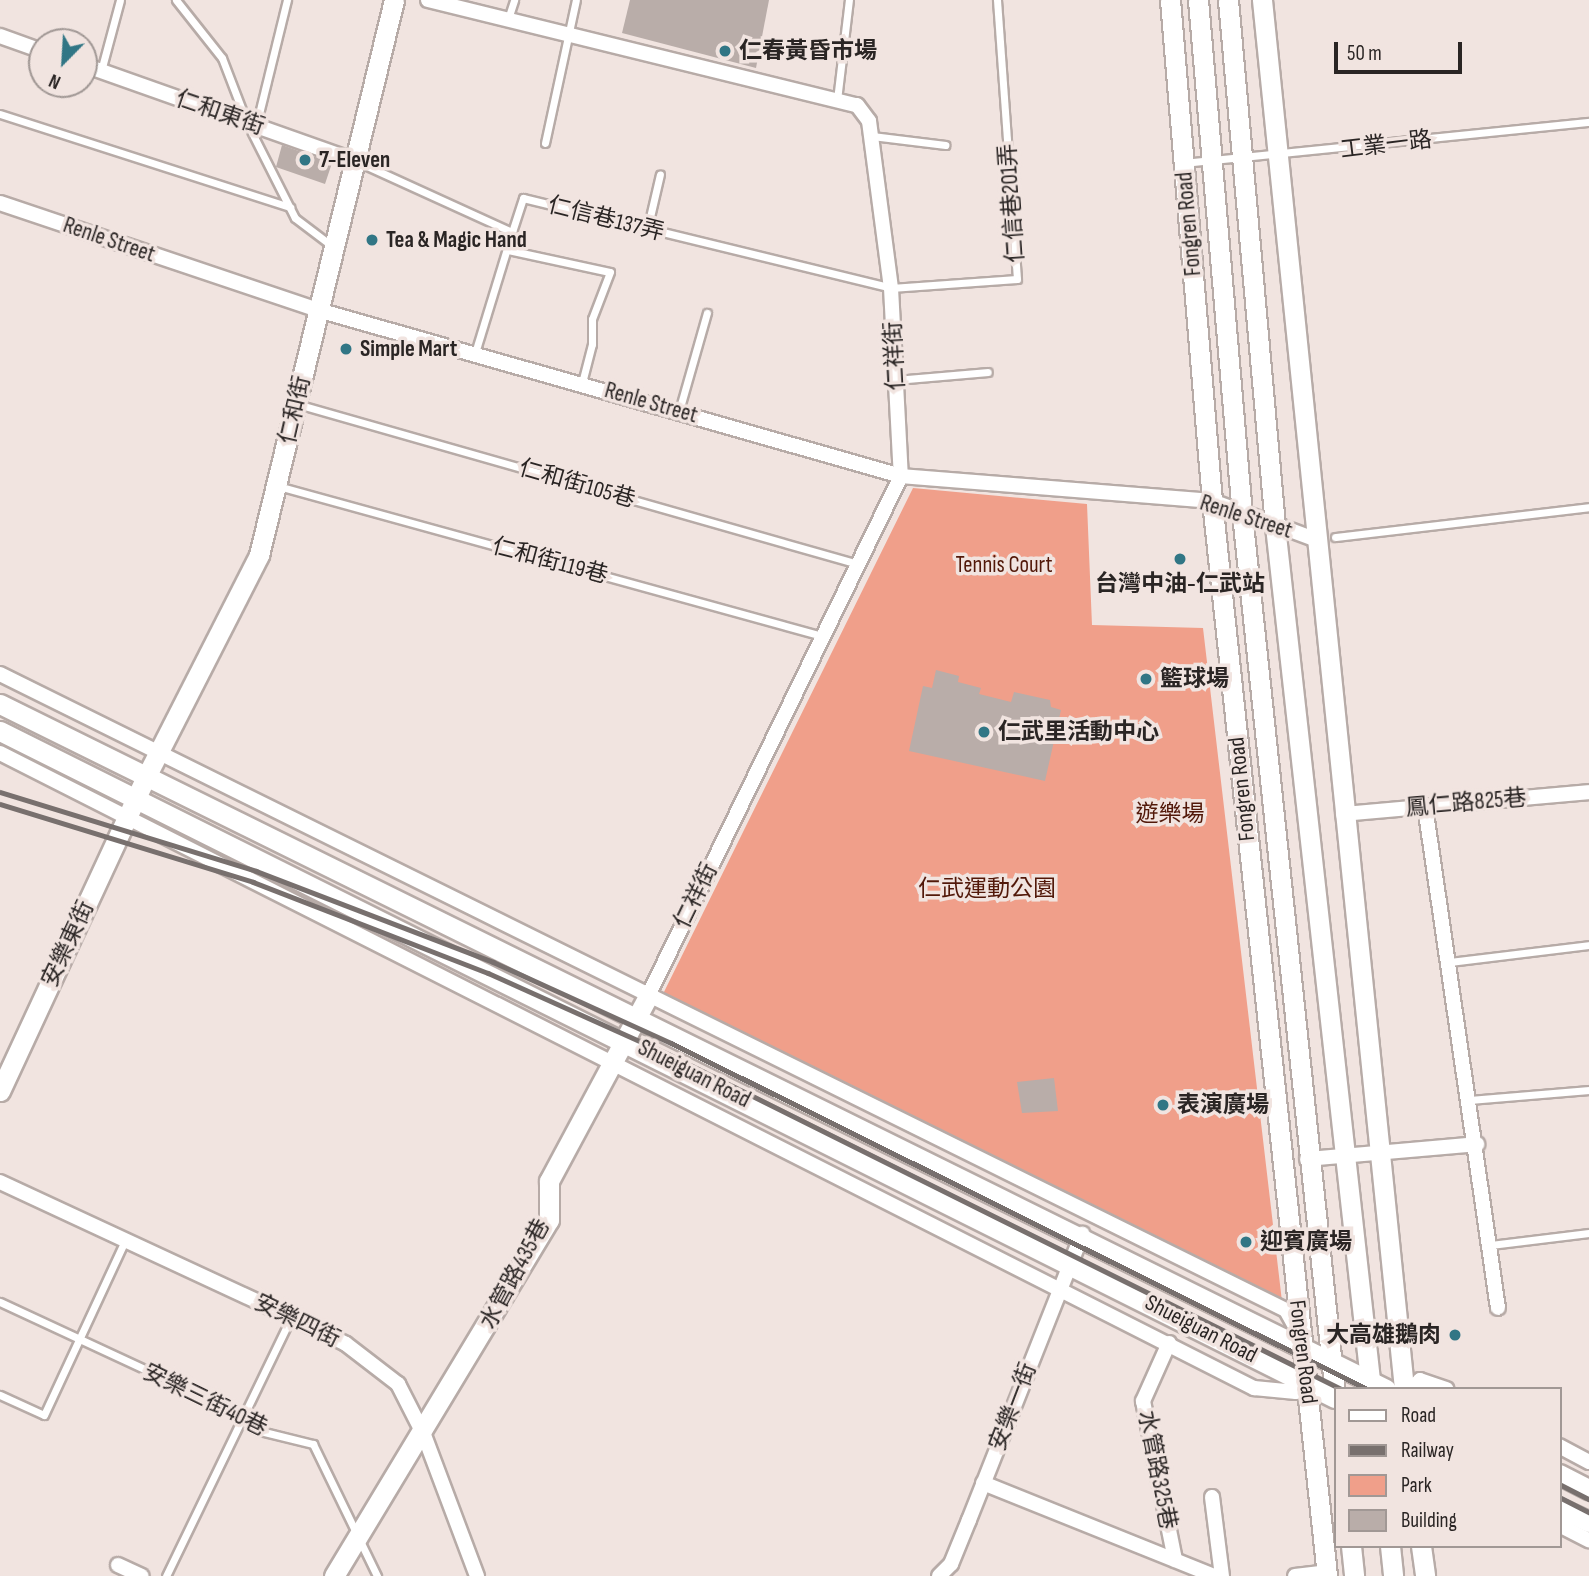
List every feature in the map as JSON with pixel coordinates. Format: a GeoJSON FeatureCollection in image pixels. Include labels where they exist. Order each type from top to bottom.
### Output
{"type":"FeatureCollection","features":[{"type":"Feature","properties":{"kind":"main road","name":"仁和街"},"geometry":{"type":"LineString","coordinates":[[132,807],[259,555],[278,486],[394,0]]}},
{"type":"Feature","properties":{"kind":"main road","name":"Fongren Road"},"geometry":{"type":"LineString","coordinates":[[1170,0],[1212,501],[1294,1282],[1306,1347],[1327,1574]]}},
{"type":"Feature","properties":{"kind":"main road","name":"Fongren Road"},"geometry":{"type":"LineString","coordinates":[[1198,0],[1242,514],[1327,1358],[1334,1391]]}},
{"type":"Feature","properties":{"kind":"main road"},"geometry":{"type":"LineString","coordinates":[[1228,0],[1275,526],[1345,1156],[1376,1386]]}},
{"type":"Feature","properties":{"kind":"main road"},"geometry":{"type":"LineString","coordinates":[[1262,0],[1314,540],[1404,1387]]}},
{"type":"Feature","properties":{"kind":"main road","name":"Shueiguan Road"},"geometry":{"type":"LineString","coordinates":[[0,704],[1082,1234],[1306,1347],[1376,1386]]}},
{"type":"Feature","properties":{"kind":"main road"},"geometry":{"type":"LineString","coordinates":[[0,731],[132,807]]}},
{"type":"Feature","properties":{"kind":"main road","name":"Shueiguan Road"},"geometry":{"type":"LineString","coordinates":[[132,807],[626,1040],[1309,1382]]}},
{"type":"Feature","properties":{"kind":"main road","name":"安樂東街"},"geometry":{"type":"LineString","coordinates":[[0,1091],[132,807]]}},
{"type":"Feature","properties":{"kind":"main road","name":"水管路435巷"},"geometry":{"type":"LineString","coordinates":[[334,1576],[424,1435],[549,1220],[549,1181],[649,996]]}},
{"type":"Feature","properties":{"kind":"main road"},"geometry":{"type":"LineString","coordinates":[[1309,1382],[1334,1395]]}},
{"type":"Feature","properties":{"kind":"main road"},"geometry":{"type":"LineString","coordinates":[[1561,1475],[1589,1489]]}},
{"type":"Feature","properties":{"kind":"main road"},"geometry":{"type":"LineString","coordinates":[[1561,1508],[1589,1522]]}},
{"type":"Feature","properties":{"kind":"main road"},"geometry":{"type":"LineString","coordinates":[[1351,1548],[1354,1576]]}},
{"type":"Feature","properties":{"kind":"main road"},"geometry":{"type":"LineString","coordinates":[[1390,1548],[1393,1576]]}},
{"type":"Feature","properties":{"kind":"main road"},"geometry":{"type":"LineString","coordinates":[[1422,1548],[1424,1576]]}},
{"type":"Feature","properties":{"kind":"street","name":"仁祥街"},"geometry":{"type":"LineString","coordinates":[[428,0],[837,101],[866,111],[891,288],[901,476],[649,996]]}},
{"type":"Feature","properties":{"kind":"street"},"geometry":{"type":"LineString","coordinates":[[0,36],[28,46]]}},
{"type":"Feature","properties":{"kind":"street","name":"仁和東街"},"geometry":{"type":"LineString","coordinates":[[98,70],[355,161]]}},
{"type":"Feature","properties":{"kind":"street","name":"Renle Street"},"geometry":{"type":"LineString","coordinates":[[0,203],[318,310],[901,476],[1212,501],[1314,540]]}},
{"type":"Feature","properties":{"kind":"street"},"geometry":{"type":"LineString","coordinates":[[0,674],[1286,1310],[1306,1347]]}},
{"type":"Feature","properties":{"kind":"street"},"geometry":{"type":"LineString","coordinates":[[0,752],[132,807]]}},
{"type":"Feature","properties":{"kind":"street","name":"鳳仁路825巷"},"geometry":{"type":"LineString","coordinates":[[1343,814],[1589,792]]}},
{"type":"Feature","properties":{"kind":"street"},"geometry":{"type":"LineString","coordinates":[[1425,806],[1477,1144],[1498,1308]]}},
{"type":"Feature","properties":{"kind":"street","name":"Shueiguan Road"},"geometry":{"type":"LineString","coordinates":[[132,807],[613,1065],[1059,1286],[1254,1388],[1296,1392],[1309,1382]]}},
{"type":"Feature","properties":{"kind":"street"},"geometry":{"type":"LineString","coordinates":[[1307,1159],[1477,1144]]}},
{"type":"Feature","properties":{"kind":"street","name":"安樂四街"},"geometry":{"type":"LineString","coordinates":[[0,1182],[124,1243],[346,1344],[398,1384],[424,1435],[477,1576]]}},
{"type":"Feature","properties":{"kind":"street","name":"安樂一街"},"geometry":{"type":"LineString","coordinates":[[939,1576],[951,1564],[1059,1286],[1082,1234]]}},
{"type":"Feature","properties":{"kind":"street","name":"水管路325巷"},"geometry":{"type":"LineString","coordinates":[[1169,1343],[1143,1401],[1175,1560]]}},
{"type":"Feature","properties":{"kind":"street"},"geometry":{"type":"LineString","coordinates":[[1414,1387],[1419,1380],[1440,1387]]}},
{"type":"Feature","properties":{"kind":"street"},"geometry":{"type":"LineString","coordinates":[[1561,1447],[1589,1462]]}},
{"type":"Feature","properties":{"kind":"street","name":"水管路325巷"},"geometry":{"type":"LineString","coordinates":[[983,1483],[1214,1576]]}},
{"type":"Feature","properties":{"kind":"street"},"geometry":{"type":"LineString","coordinates":[[1212,1497],[1222,1576]]}},
{"type":"Feature","properties":{"kind":"street"},"geometry":{"type":"LineString","coordinates":[[1561,1526],[1589,1540]]}},
{"type":"Feature","properties":{"kind":"street"},"geometry":{"type":"LineString","coordinates":[[118,1565],[142,1576]]}},
{"type":"Feature","properties":{"kind":"street"},"geometry":{"type":"LineString","coordinates":[[1295,1576],[1327,1574]]}},
{"type":"Feature","properties":{"kind":"lane"},"geometry":{"type":"LineString","coordinates":[[101,71],[120,0]]}},
{"type":"Feature","properties":{"kind":"lane"},"geometry":{"type":"LineString","coordinates":[[176,0],[222,58],[290,207],[333,248]]}},
{"type":"Feature","properties":{"kind":"lane"},"geometry":{"type":"LineString","coordinates":[[251,124],[287,0]]}},
{"type":"Feature","properties":{"kind":"lane"},"geometry":{"type":"LineString","coordinates":[[507,20],[514,0]]}},
{"type":"Feature","properties":{"kind":"lane"},"geometry":{"type":"LineString","coordinates":[[545,143],[576,0]]}},
{"type":"Feature","properties":{"kind":"lane"},"geometry":{"type":"LineString","coordinates":[[837,101],[849,0]]}},
{"type":"Feature","properties":{"kind":"lane","name":"仁信巷201弄"},"geometry":{"type":"LineString","coordinates":[[891,288],[1017,279],[996,0]]}},
{"type":"Feature","properties":{"kind":"lane"},"geometry":{"type":"LineString","coordinates":[[0,114],[290,207]]}},
{"type":"Feature","properties":{"kind":"lane","name":"工業一路"},"geometry":{"type":"LineString","coordinates":[[1184,163],[1278,158],[1589,122]]}},
{"type":"Feature","properties":{"kind":"lane"},"geometry":{"type":"LineString","coordinates":[[871,136],[945,145]]}},
{"type":"Feature","properties":{"kind":"lane"},"geometry":{"type":"LineString","coordinates":[[355,161],[512,232],[475,353]]}},
{"type":"Feature","properties":{"kind":"lane"},"geometry":{"type":"LineString","coordinates":[[647,230],[660,174]]}},
{"type":"Feature","properties":{"kind":"lane","name":"仁信巷137弄"},"geometry":{"type":"LineString","coordinates":[[512,232],[523,198],[891,288]]}},
{"type":"Feature","properties":{"kind":"lane"},"geometry":{"type":"LineString","coordinates":[[508,250],[610,272],[592,319],[592,344],[582,383]]}},
{"type":"Feature","properties":{"kind":"lane"},"geometry":{"type":"LineString","coordinates":[[679,411],[707,313]]}},
{"type":"Feature","properties":{"kind":"lane"},"geometry":{"type":"LineString","coordinates":[[896,380],[988,372]]}},
{"type":"Feature","properties":{"kind":"lane","name":"仁和街105巷"},"geometry":{"type":"LineString","coordinates":[[296,404],[858,564]]}},
{"type":"Feature","properties":{"kind":"lane","name":"仁和街119巷"},"geometry":{"type":"LineString","coordinates":[[278,486],[822,636]]}},
{"type":"Feature","properties":{"kind":"lane"},"geometry":{"type":"LineString","coordinates":[[1335,537],[1589,507]]}},
{"type":"Feature","properties":{"kind":"lane"},"geometry":{"type":"LineString","coordinates":[[1449,962],[1589,945]]}},
{"type":"Feature","properties":{"kind":"lane"},"geometry":{"type":"LineString","coordinates":[[1470,1100],[1589,1090]]}},
{"type":"Feature","properties":{"kind":"lane"},"geometry":{"type":"LineString","coordinates":[[1490,1245],[1589,1233]]}},
{"type":"Feature","properties":{"kind":"lane"},"geometry":{"type":"LineString","coordinates":[[0,1395],[44,1415],[124,1243]]}},
{"type":"Feature","properties":{"kind":"lane","name":"安樂三街40巷"},"geometry":{"type":"LineString","coordinates":[[0,1302],[241,1414],[256,1430],[313,1444],[377,1576]]}},
{"type":"Feature","properties":{"kind":"lane"},"geometry":{"type":"LineString","coordinates":[[166,1576],[241,1414],[291,1317]]}},
{"type":"Feature","properties":{"kind":"green space","name":"仁武運動公園"},"geometry":{"type":"Polygon","coordinates":[[[913,488],[1087,504],[1092,625],[1203,628],[1283,1310],[661,998],[913,488]]]}},
{"type":"Feature","properties":{"kind":"building","name":"仁春黃昏市場"},"geometry":{"type":"Polygon","coordinates":[[[630,0],[769,0],[756,68],[622,33],[630,0]]]}},
{"type":"Feature","properties":{"kind":"building","name":"7-Eleven"},"geometry":{"type":"Polygon","coordinates":[[[282,145],[332,163],[325,184],[276,167],[282,145]]]}},
{"type":"Feature","properties":{"kind":"building","name":"仁武里活動中心"},"geometry":{"type":"Polygon","coordinates":[[[936,670],[959,676],[958,682],[981,688],[979,694],[1011,702],[1014,692],[1050,700],[1051,707],[1061,710],[1045,781],[909,751],[923,686],[932,688],[936,670]]]}},
{"type":"Feature","properties":{"kind":"building"},"geometry":{"type":"Polygon","coordinates":[[[1054,1078],[1058,1111],[1022,1113],[1017,1082],[1054,1078]]]}},
{"type":"Feature","properties":{"kind":"railway"},"geometry":{"type":"LineString","coordinates":[[0,792],[256,871],[493,962],[671,1043],[1363,1387]]}},
{"type":"Feature","properties":{"kind":"railway"},"geometry":{"type":"LineString","coordinates":[[0,804],[253,882],[488,973],[666,1053],[1337,1387]]}},
{"type":"Feature","properties":{"kind":"railway"},"geometry":{"type":"LineString","coordinates":[[1561,1485],[1589,1499]]}},
{"type":"Feature","properties":{"kind":"railway"},"geometry":{"type":"LineString","coordinates":[[1561,1498],[1589,1512]]}},
{"type":"Feature","properties":{"kind":"place","name":"仁春黃昏市場"},"geometry":{"type":"Point","coordinates":[725,51]}},
{"type":"Feature","properties":{"kind":"place","name":"7-Eleven"},"geometry":{"type":"Point","coordinates":[305,160]}},
{"type":"Feature","properties":{"kind":"place","name":"Tea & Magic Hand"},"geometry":{"type":"Point","coordinates":[372,240]}},
{"type":"Feature","properties":{"kind":"place","name":"Simple Mart"},"geometry":{"type":"Point","coordinates":[346,349]}},
{"type":"Feature","properties":{"kind":"place","name":"台灣中油-仁武站"},"geometry":{"type":"Point","coordinates":[1180,559]}},
{"type":"Feature","properties":{"kind":"place","name":"籃球場"},"geometry":{"type":"Point","coordinates":[1146,679]}},
{"type":"Feature","properties":{"kind":"place","name":"仁武里活動中心"},"geometry":{"type":"Point","coordinates":[984,732]}},
{"type":"Feature","properties":{"kind":"place","name":"表演廣場"},"geometry":{"type":"Point","coordinates":[1163,1105]}},
{"type":"Feature","properties":{"kind":"place","name":"迎賓廣場"},"geometry":{"type":"Point","coordinates":[1246,1242]}},
{"type":"Feature","properties":{"kind":"place","name":"大高雄鵝肉"},"geometry":{"type":"Point","coordinates":[1455,1335]}},
{"type":"Feature","properties":{"kind":"park label","name":"Tennis Court"},"geometry":{"type":"Point","coordinates":[1004,565]}},
{"type":"Feature","properties":{"kind":"park label","name":"遊樂場"},"geometry":{"type":"Point","coordinates":[1170,814]}}]}
